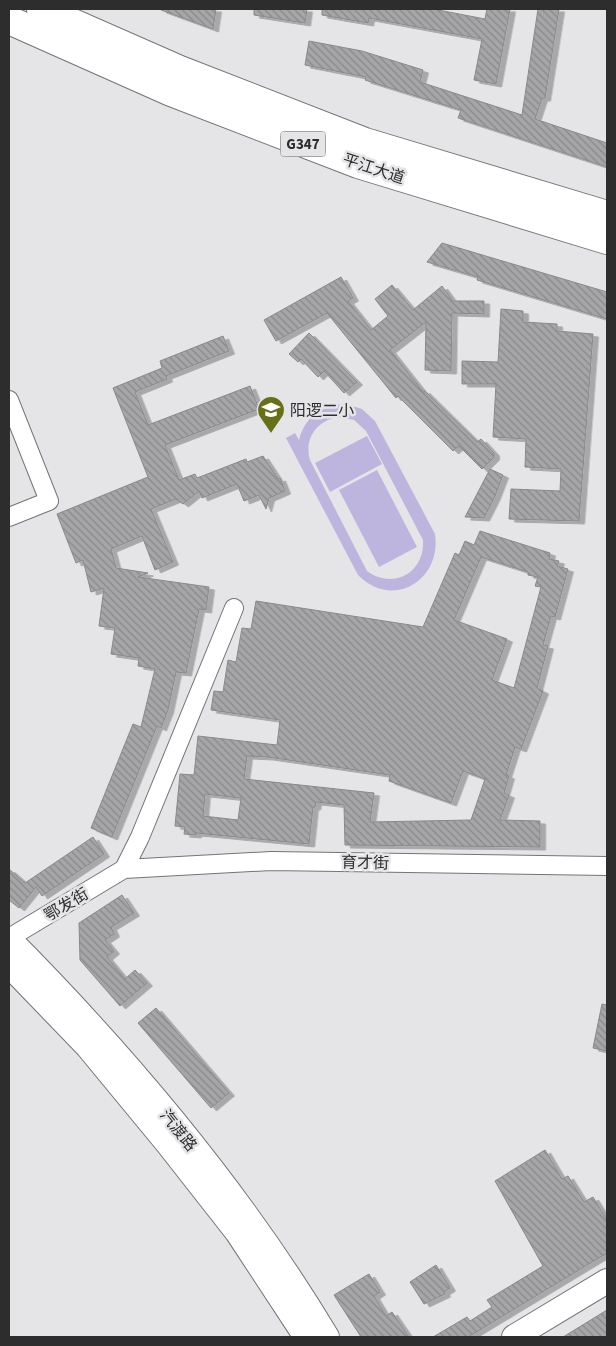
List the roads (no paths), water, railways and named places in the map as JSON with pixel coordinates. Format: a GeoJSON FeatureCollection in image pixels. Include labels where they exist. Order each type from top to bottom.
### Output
{"type":"FeatureCollection","features":[{"type":"Feature","properties":{"kind":"highway","name":"平江大道"},"geometry":{"type":"LineString","coordinates":[[41,9],[77,17],[235,92],[365,142],[607,215]]}},
{"type":"Feature","properties":{"kind":"highway","name":"平江大道"},"geometry":{"type":"LineString","coordinates":[[9,20],[171,92],[358,164],[607,240]]}},
{"type":"Feature","properties":{"kind":"street"},"geometry":{"type":"LineString","coordinates":[[9,400],[49,501],[9,517]]}},
{"type":"Feature","properties":{"kind":"street"},"geometry":{"type":"LineString","coordinates":[[124,869],[140,837],[234,608]]}},
{"type":"Feature","properties":{"kind":"street","name":"育才街"},"geometry":{"type":"LineString","coordinates":[[124,869],[271,861],[607,866]]}},
{"type":"Feature","properties":{"kind":"street","name":"鄂发街"},"geometry":{"type":"LineString","coordinates":[[9,939],[124,869]]}},
{"type":"Feature","properties":{"kind":"street","name":"汽渡路"},"geometry":{"type":"LineString","coordinates":[[9,939],[102,1035],[182,1133],[252,1222],[327,1337]]}},
{"type":"Feature","properties":{"kind":"street","name":"汽渡路"},"geometry":{"type":"LineString","coordinates":[[9,965],[88,1047],[168,1144],[237,1232],[306,1337]]}},
{"type":"Feature","properties":{"kind":"street"},"geometry":{"type":"LineString","coordinates":[[514,1337],[607,1281]]}},
{"type":"Feature","properties":{"kind":"place","name":"阳逻二小"},"geometry":{"type":"Point","coordinates":[271,434]}}]}
